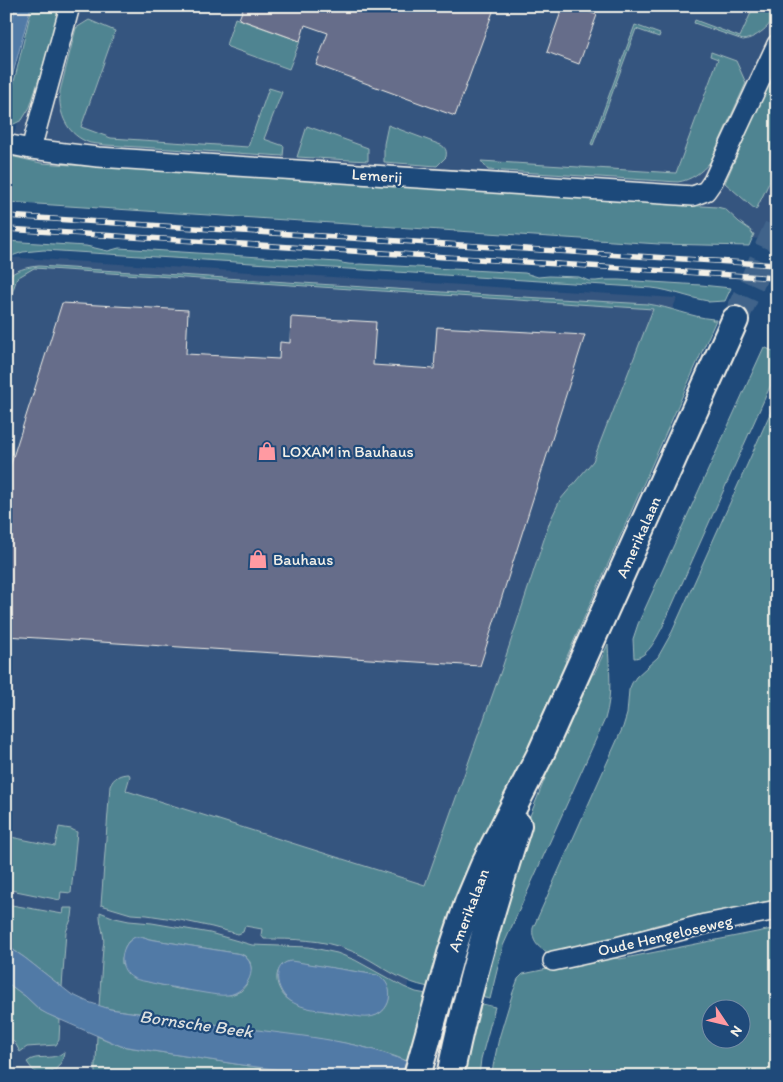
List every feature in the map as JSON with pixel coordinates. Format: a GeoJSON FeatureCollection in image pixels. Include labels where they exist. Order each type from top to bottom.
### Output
{"type":"FeatureCollection","features":[{"type":"Feature","properties":{"kind":"main road","name":"Amerikalaan"},"geometry":{"type":"LineString","coordinates":[[419,1066],[451,954],[468,903],[484,865],[541,753],[735,320]]}},
{"type":"Feature","properties":{"kind":"main road","name":"Amerikalaan"},"geometry":{"type":"LineString","coordinates":[[450,1075],[487,924],[541,753]]}},
{"type":"Feature","properties":{"kind":"street"},"geometry":{"type":"LineString","coordinates":[[31,149],[70,6]]}},
{"type":"Feature","properties":{"kind":"street","name":"Lemerij"},"geometry":{"type":"LineString","coordinates":[[6,144],[98,157],[693,196],[706,191],[713,181],[777,44]]}},
{"type":"Feature","properties":{"kind":"street","name":"Oude Hengeloseweg"},"geometry":{"type":"LineString","coordinates":[[553,961],[617,947],[705,924],[777,910]]}},
{"type":"Feature","properties":{"kind":"shaded area"},"geometry":{"type":"Polygon","coordinates":[[[60,6],[777,6],[777,240],[6,192],[6,156],[60,6]]]}},
{"type":"Feature","properties":{"kind":"shaded area"},"geometry":{"type":"Polygon","coordinates":[[[6,257],[677,298],[552,610],[482,776],[385,1050],[380,1076],[6,1076],[6,257]]]}},
{"type":"Feature","properties":{"kind":"green space"},"geometry":{"type":"Polygon","coordinates":[[[32,6],[62,6],[30,107],[22,120],[6,128],[6,108],[8,107],[32,6]]]}},
{"type":"Feature","properties":{"kind":"green space"},"geometry":{"type":"Polygon","coordinates":[[[754,6],[777,6],[774,18],[766,28],[749,39],[743,40],[694,23],[695,20],[740,37],[754,6]]]}},
{"type":"Feature","properties":{"kind":"green space"},"geometry":{"type":"Polygon","coordinates":[[[235,18],[300,41],[289,69],[228,47],[226,45],[235,18]]]}},
{"type":"Feature","properties":{"kind":"green space"},"geometry":{"type":"Polygon","coordinates":[[[89,20],[115,31],[81,127],[111,138],[248,147],[269,88],[282,92],[264,139],[284,146],[283,156],[106,145],[90,143],[75,135],[66,123],[63,115],[60,91],[76,28],[89,20]]]}},
{"type":"Feature","properties":{"kind":"green space"},"geometry":{"type":"Polygon","coordinates":[[[635,25],[660,34],[659,37],[636,29],[593,145],[591,144],[635,25]]]}},
{"type":"Feature","properties":{"kind":"green space"},"geometry":{"type":"Polygon","coordinates":[[[711,52],[736,61],[746,83],[710,162],[692,177],[678,182],[488,170],[481,161],[676,173],[718,59],[710,56],[711,52]]]}},
{"type":"Feature","properties":{"kind":"green space"},"geometry":{"type":"Polygon","coordinates":[[[777,66],[777,166],[756,210],[725,183],[777,66]]]}},
{"type":"Feature","properties":{"kind":"green space"},"geometry":{"type":"Polygon","coordinates":[[[388,125],[441,145],[446,150],[446,157],[437,166],[384,162],[384,144],[388,125]]]}},
{"type":"Feature","properties":{"kind":"green space"},"geometry":{"type":"Polygon","coordinates":[[[307,126],[368,148],[368,161],[297,157],[307,126]]]}},
{"type":"Feature","properties":{"kind":"green space"},"geometry":{"type":"Polygon","coordinates":[[[6,155],[41,163],[717,207],[725,209],[754,234],[749,246],[659,244],[6,202],[6,155]]]}},
{"type":"Feature","properties":{"kind":"green space"},"geometry":{"type":"Polygon","coordinates":[[[6,241],[86,246],[108,251],[119,248],[352,264],[525,273],[538,277],[579,277],[589,281],[619,280],[731,288],[725,301],[708,302],[652,288],[44,250],[23,252],[6,258],[6,241]]]}},
{"type":"Feature","properties":{"kind":"green space"},"geometry":{"type":"Polygon","coordinates":[[[39,266],[648,304],[716,320],[481,854],[434,988],[408,981],[370,960],[339,946],[297,940],[264,939],[261,935],[262,929],[245,926],[243,932],[238,934],[180,920],[131,914],[101,905],[110,786],[113,780],[129,774],[127,791],[425,885],[502,668],[550,521],[560,500],[593,461],[653,309],[34,268],[17,278],[6,311],[6,278],[21,269],[39,266]]]}},
{"type":"Feature","properties":{"kind":"green space"},"geometry":{"type":"Polygon","coordinates":[[[764,347],[777,353],[777,371],[662,628],[647,651],[643,655],[634,658],[633,639],[638,624],[764,347]]]}},
{"type":"Feature","properties":{"kind":"green space"},"geometry":{"type":"Polygon","coordinates":[[[777,398],[777,900],[656,925],[619,938],[551,953],[547,952],[535,941],[533,928],[623,727],[627,714],[629,690],[636,677],[658,657],[672,632],[777,398]]]}},
{"type":"Feature","properties":{"kind":"green space"},"geometry":{"type":"Polygon","coordinates":[[[608,644],[610,691],[605,719],[503,946],[490,999],[475,996],[524,831],[553,758],[591,673],[594,674],[608,644]]]}},
{"type":"Feature","properties":{"kind":"green space"},"geometry":{"type":"Polygon","coordinates":[[[59,827],[77,832],[71,893],[61,892],[60,900],[6,889],[6,836],[55,846],[59,827]]]}},
{"type":"Feature","properties":{"kind":"green space"},"geometry":{"type":"Polygon","coordinates":[[[6,904],[63,914],[64,908],[73,908],[72,917],[66,932],[62,987],[6,945],[6,904]]]}},
{"type":"Feature","properties":{"kind":"green space"},"geometry":{"type":"Polygon","coordinates":[[[100,912],[129,921],[210,933],[252,945],[309,947],[337,953],[355,960],[404,987],[416,992],[432,995],[418,1046],[412,1044],[407,1061],[354,1045],[99,1006],[104,943],[100,912]],[[135,937],[128,942],[122,958],[122,964],[133,978],[178,989],[231,995],[241,991],[250,975],[250,962],[241,954],[135,937]],[[287,962],[279,969],[277,981],[284,996],[289,1000],[332,1012],[359,1016],[376,1015],[386,1007],[389,995],[388,989],[386,983],[377,975],[287,962]]]}},
{"type":"Feature","properties":{"kind":"green space"},"geometry":{"type":"Polygon","coordinates":[[[777,928],[777,1076],[491,1076],[499,1038],[518,979],[523,974],[610,956],[620,959],[777,928]]]}},
{"type":"Feature","properties":{"kind":"green space"},"geometry":{"type":"Polygon","coordinates":[[[6,982],[40,1010],[60,1020],[59,1040],[56,1045],[27,1047],[20,1052],[15,1043],[6,1035],[6,982]]]}},
{"type":"Feature","properties":{"kind":"green space"},"geometry":{"type":"Polygon","coordinates":[[[474,1002],[495,1007],[481,1059],[479,1076],[461,1076],[474,1002]]]}},
{"type":"Feature","properties":{"kind":"green space"},"geometry":{"type":"Polygon","coordinates":[[[97,1036],[121,1046],[326,1076],[95,1076],[97,1036]]]}},
{"type":"Feature","properties":{"kind":"green space"},"geometry":{"type":"Polygon","coordinates":[[[64,1052],[61,1063],[48,1074],[37,1073],[27,1062],[35,1058],[55,1057],[64,1052]]]}},
{"type":"Feature","properties":{"kind":"water"},"geometry":{"type":"Polygon","coordinates":[[[16,6],[31,6],[6,100],[6,41],[16,6]]]}},
{"type":"Feature","properties":{"kind":"water"},"geometry":{"type":"Polygon","coordinates":[[[135,937],[241,954],[250,965],[250,978],[241,989],[235,993],[225,995],[185,990],[135,979],[125,970],[122,959],[126,946],[135,937]]]}},
{"type":"Feature","properties":{"kind":"water","name":"Bornsche Beek"},"geometry":{"type":"Polygon","coordinates":[[[6,945],[71,994],[110,1009],[346,1043],[391,1056],[437,1076],[326,1076],[121,1046],[47,1014],[6,982],[6,945]]]}},
{"type":"Feature","properties":{"kind":"water"},"geometry":{"type":"Polygon","coordinates":[[[291,961],[377,975],[388,986],[389,999],[387,1005],[377,1015],[365,1017],[297,1005],[284,995],[278,981],[278,973],[281,966],[291,961]]]}},
{"type":"Feature","properties":{"kind":"building"},"geometry":{"type":"Polygon","coordinates":[[[244,6],[495,6],[455,116],[316,65],[328,33],[305,25],[300,41],[239,19],[244,6]]]}},
{"type":"Feature","properties":{"kind":"building"},"geometry":{"type":"Polygon","coordinates":[[[563,6],[574,6],[597,15],[579,64],[547,52],[563,6]]]}},
{"type":"Feature","properties":{"kind":"building"},"geometry":{"type":"Polygon","coordinates":[[[62,303],[188,310],[186,354],[279,359],[280,342],[290,343],[291,317],[376,322],[373,365],[434,369],[437,327],[585,335],[480,666],[6,636],[6,479],[62,303]]]}},
{"type":"Feature","properties":{"kind":"tunnel"},"geometry":{"type":"LineString","coordinates":[[735,320],[777,227]]}},
{"type":"Feature","properties":{"kind":"railway"},"geometry":{"type":"LineString","coordinates":[[6,216],[777,265]]}},
{"type":"Feature","properties":{"kind":"railway"},"geometry":{"type":"LineString","coordinates":[[6,229],[777,278]]}},
{"type":"Feature","properties":{"kind":"place","name":"LOXAM in Bauhaus"},"geometry":{"type":"Point","coordinates":[267,451]}},
{"type":"Feature","properties":{"kind":"place","name":"Bauhaus"},"geometry":{"type":"Point","coordinates":[258,559]}}]}
